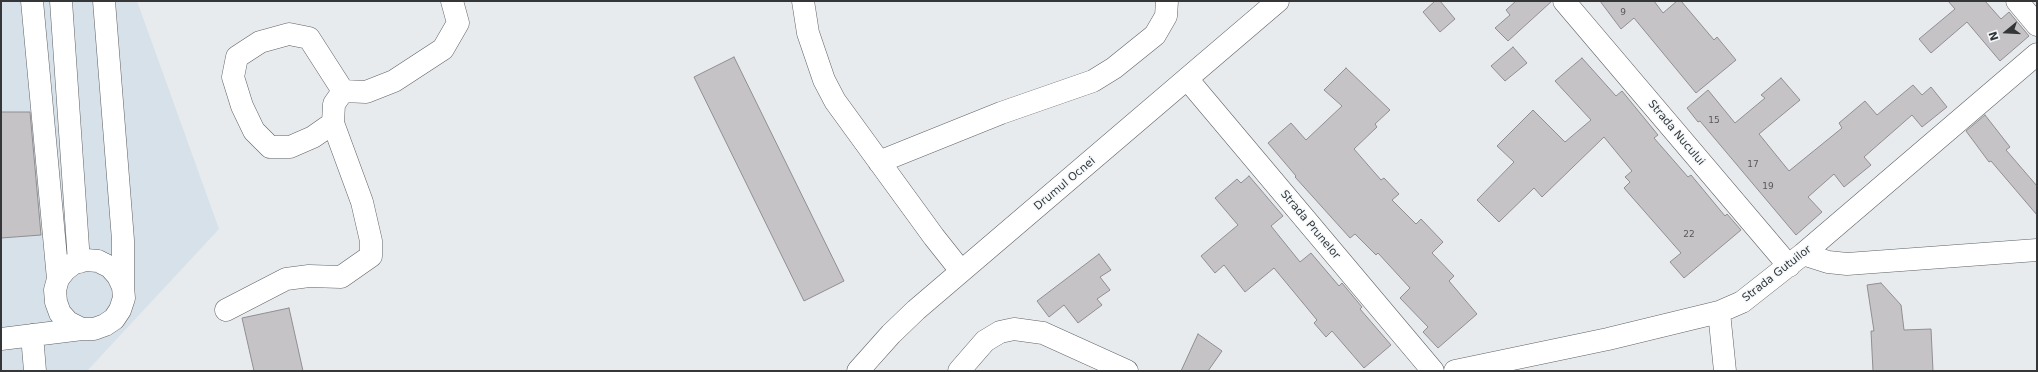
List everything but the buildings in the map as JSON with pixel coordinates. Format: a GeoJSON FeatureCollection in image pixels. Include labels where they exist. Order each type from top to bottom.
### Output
{"type":"FeatureCollection","features":[{"type":"Feature","properties":{"kind":"street"},"geometry":{"type":"LineString","coordinates":[[32,1],[58,278],[55,290],[56,302],[60,313],[68,322],[82,329]]}},
{"type":"Feature","properties":{"kind":"street"},"geometry":{"type":"LineString","coordinates":[[61,1],[79,262]]}},
{"type":"Feature","properties":{"kind":"street"},"geometry":{"type":"LineString","coordinates":[[1,339],[82,329],[94,329],[114,320],[120,310],[124,298],[124,240],[104,1]]}},
{"type":"Feature","properties":{"kind":"street"},"geometry":{"type":"LineString","coordinates":[[343,91],[366,92],[394,80],[443,49],[458,23],[452,1]]}},
{"type":"Feature","properties":{"kind":"street"},"geometry":{"type":"LineString","coordinates":[[803,1],[808,33],[824,80],[835,101],[961,272]]}},
{"type":"Feature","properties":{"kind":"street"},"geometry":{"type":"LineString","coordinates":[[879,162],[1000,113],[1093,81],[1114,68],[1155,35],[1166,16],[1167,1]]}},
{"type":"Feature","properties":{"kind":"street","name":"Drumul Ocnei"},"geometry":{"type":"LineString","coordinates":[[858,371],[891,334],[961,272],[1188,80],[1278,1]]}},
{"type":"Feature","properties":{"kind":"street","name":"Strada Nucului"},"geometry":{"type":"LineString","coordinates":[[1564,1],[1796,260]]}},
{"type":"Feature","properties":{"kind":"street"},"geometry":{"type":"LineString","coordinates":[[2017,1],[2037,25]]}},
{"type":"Feature","properties":{"kind":"street"},"geometry":{"type":"LineString","coordinates":[[333,123],[313,136],[290,147],[270,147],[254,131],[242,106],[233,77],[236,57],[260,42],[290,34],[309,38],[343,91]]}},
{"type":"Feature","properties":{"kind":"street","name":"Strada Gutuilor"},"geometry":{"type":"LineString","coordinates":[[1455,371],[1608,339],[1719,312],[1742,302],[1796,260],[2037,54]]}},
{"type":"Feature","properties":{"kind":"street","name":"Strada Prunelor"},"geometry":{"type":"LineString","coordinates":[[1188,80],[1433,371]]}},
{"type":"Feature","properties":{"kind":"street"},"geometry":{"type":"LineString","coordinates":[[226,310],[286,279],[309,276],[341,277],[372,256],[371,241],[362,202],[333,123],[334,104],[343,91]]}},
{"type":"Feature","properties":{"kind":"street"},"geometry":{"type":"LineString","coordinates":[[1796,260],[1848,264],[2037,250]]}},
{"type":"Feature","properties":{"kind":"street"},"geometry":{"type":"LineString","coordinates":[[58,278],[65,270],[79,262],[86,260],[98,261],[110,267],[118,276],[123,287]]}},
{"type":"Feature","properties":{"kind":"street"},"geometry":{"type":"LineString","coordinates":[[1719,312],[1725,371]]}},
{"type":"Feature","properties":{"kind":"street"},"geometry":{"type":"LineString","coordinates":[[959,371],[985,341],[1000,332],[1014,329],[1043,333],[1127,371]]}},
{"type":"Feature","properties":{"kind":"street"},"geometry":{"type":"LineString","coordinates":[[35,371],[36,335]]}},
{"type":"Feature","properties":{"kind":"shaded area"},"geometry":{"type":"Polygon","coordinates":[[[1,1],[137,1],[219,229],[87,371],[1,371],[1,1]]]}}]}
